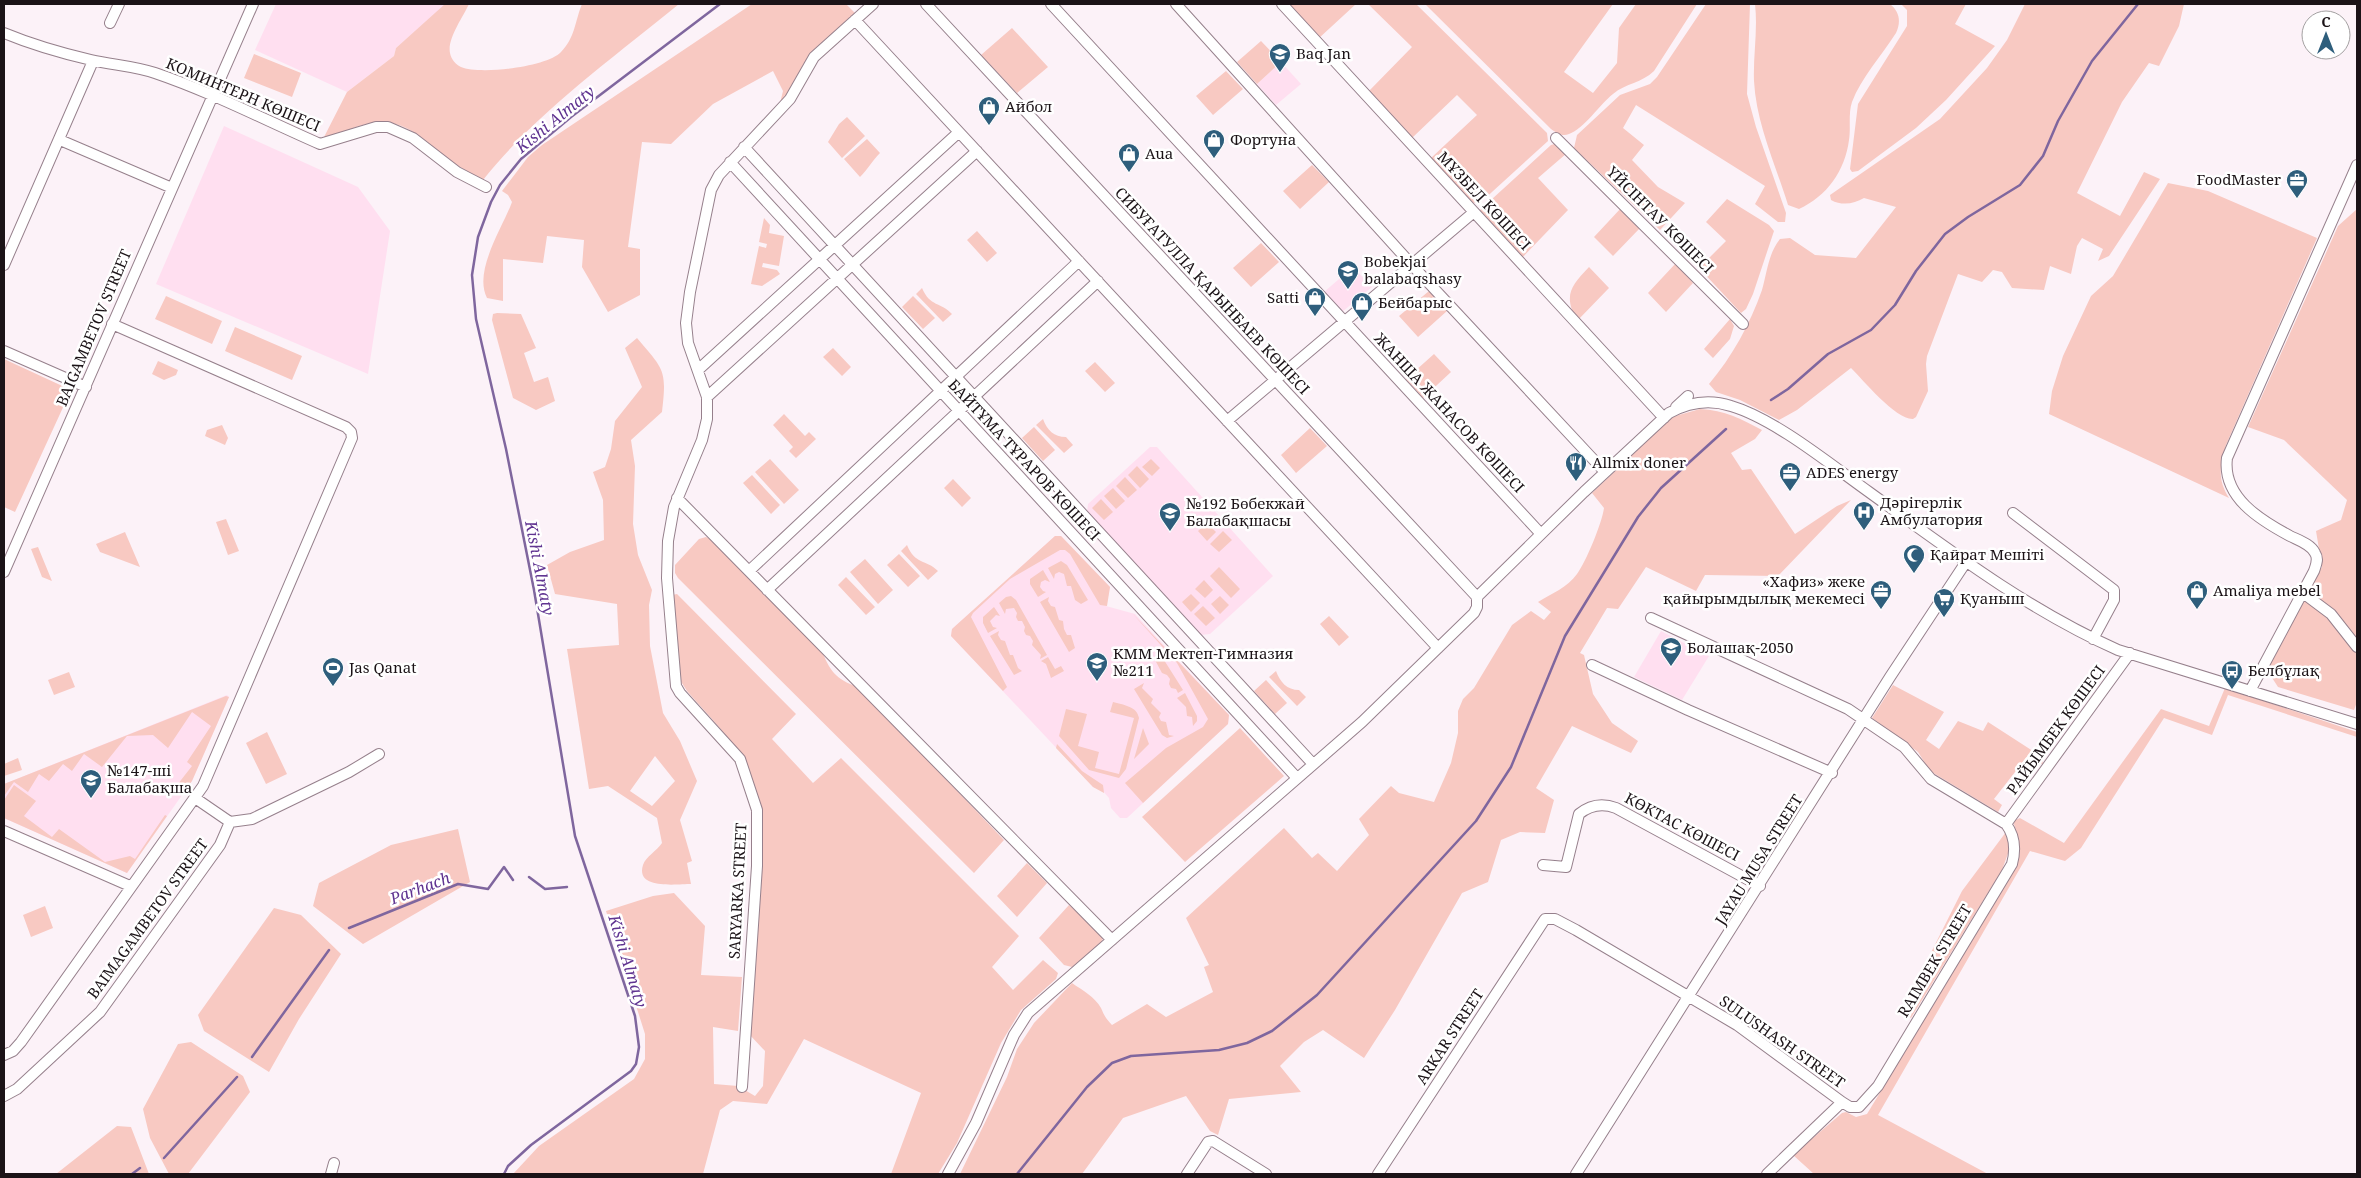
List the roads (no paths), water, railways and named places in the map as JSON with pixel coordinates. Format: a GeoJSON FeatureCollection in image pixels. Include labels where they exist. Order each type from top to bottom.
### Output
{"type":"FeatureCollection","features":[{"type":"Feature","properties":{"kind":"street"},"geometry":{"type":"LineString","coordinates":[[110,23],[119,4]]}},
{"type":"Feature","properties":{"kind":"street","name":"BAIGAMBETOV STREET"},"geometry":{"type":"LineString","coordinates":[[4,572],[253,4]]}},
{"type":"Feature","properties":{"kind":"street","name":"SARYARKA STREET"},"geometry":{"type":"LineString","coordinates":[[742,1087],[757,866],[757,810],[740,759],[680,693],[676,686],[667,562],[671,523],[677,498],[702,440],[707,420],[707,397],[688,343],[686,312],[711,190],[719,175],[790,99],[809,62],[873,4]]}},
{"type":"Feature","properties":{"kind":"street","name":"СИБУҒАТУЛЛА ҚАРЫНБАЕВ КӨШЕСІ"},"geometry":{"type":"LineString","coordinates":[[926,4],[1478,597]]}},
{"type":"Feature","properties":{"kind":"street","name":"ЖАНША ЖАНАСОВ КӨШЕСІ"},"geometry":{"type":"LineString","coordinates":[[1052,4],[1541,534]]}},
{"type":"Feature","properties":{"kind":"street"},"geometry":{"type":"LineString","coordinates":[[1176,4],[1412,265],[1605,472]]}},
{"type":"Feature","properties":{"kind":"street","name":"МҰЗБЕЛ КӨШЕСІ"},"geometry":{"type":"LineString","coordinates":[[1282,4],[1666,416]]}},
{"type":"Feature","properties":{"kind":"street"},"geometry":{"type":"LineString","coordinates":[[855,20],[1438,648]]}},
{"type":"Feature","properties":{"kind":"street","name":"КОМИНТЕРН КӨШЕСІ"},"geometry":{"type":"LineString","coordinates":[[4,33],[47,50],[93,61],[133,67],[212,96],[320,144],[370,128],[388,127],[413,138],[457,172],[486,187]]}},
{"type":"Feature","properties":{"kind":"street"},"geometry":{"type":"LineString","coordinates":[[4,266],[93,61]]}},
{"type":"Feature","properties":{"kind":"street"},"geometry":{"type":"LineString","coordinates":[[698,370],[959,132]]}},
{"type":"Feature","properties":{"kind":"street","name":"ҮЙСІНТАУ КӨШЕСІ"},"geometry":{"type":"LineString","coordinates":[[1556,138],[1743,324]]}},
{"type":"Feature","properties":{"kind":"street"},"geometry":{"type":"LineString","coordinates":[[60,140],[172,188]]}},
{"type":"Feature","properties":{"kind":"street","name":"БАЙТҰМА ТҰРАРОВ КӨШЕСІ"},"geometry":{"type":"LineString","coordinates":[[744,147],[1313,764]]}},
{"type":"Feature","properties":{"kind":"street"},"geometry":{"type":"LineString","coordinates":[[707,397],[977,151]]}},
{"type":"Feature","properties":{"kind":"street","name":"БАЙТҰМА ТҰРАРОВ КӨШЕСІ"},"geometry":{"type":"LineString","coordinates":[[730,162],[1296,778]]}},
{"type":"Feature","properties":{"kind":"street"},"geometry":{"type":"LineString","coordinates":[[2250,691],[2316,564],[2316,553],[2308,545],[2264,521],[2245,504],[2231,488],[2226,465],[2229,451],[2357,165]]}},
{"type":"Feature","properties":{"kind":"street"},"geometry":{"type":"LineString","coordinates":[[1227,421],[1474,212]]}},
{"type":"Feature","properties":{"kind":"street"},"geometry":{"type":"LineString","coordinates":[[749,571],[1079,261]]}},
{"type":"Feature","properties":{"kind":"street"},"geometry":{"type":"LineString","coordinates":[[767,590],[1098,281]]}},
{"type":"Feature","properties":{"kind":"street"},"geometry":{"type":"LineString","coordinates":[[4,1055],[12,1051],[21,1042],[130,886],[195,798],[207,778],[352,441],[352,435],[346,427],[112,324]]}},
{"type":"Feature","properties":{"kind":"street"},"geometry":{"type":"LineString","coordinates":[[4,350],[86,387]]}},
{"type":"Feature","properties":{"kind":"street"},"geometry":{"type":"LineString","coordinates":[[948,1174],[976,1123],[1021,1022],[1048,994],[1364,720],[1474,613],[1478,597],[1541,534],[1688,396]]}},
{"type":"Feature","properties":{"kind":"street"},"geometry":{"type":"LineString","coordinates":[[1666,416],[1688,405],[1704,402],[1720,403],[1741,410],[1791,436],[1966,562],[2049,615],[2093,639],[2130,654],[2357,724]]}},
{"type":"Feature","properties":{"kind":"street"},"geometry":{"type":"LineString","coordinates":[[677,498],[1112,940]]}},
{"type":"Feature","properties":{"kind":"street"},"geometry":{"type":"LineString","coordinates":[[2013,513],[2114,590],[2114,600],[2093,639]]}},
{"type":"Feature","properties":{"kind":"street","name":"JAYAU MUSA STREET"},"geometry":{"type":"LineString","coordinates":[[1576,1174],[1832,773],[1864,719],[1966,562]]}},
{"type":"Feature","properties":{"kind":"street"},"geometry":{"type":"LineString","coordinates":[[2302,593],[2331,614],[2357,647]]}},
{"type":"Feature","properties":{"kind":"street"},"geometry":{"type":"LineString","coordinates":[[1651,618],[1848,709],[1904,747],[1931,779],[2006,824]]}},
{"type":"Feature","properties":{"kind":"street","name":"РАЙЫМБЕК КӨШЕСІ"},"geometry":{"type":"LineString","coordinates":[[2006,824],[2130,654]]}},
{"type":"Feature","properties":{"kind":"street"},"geometry":{"type":"LineString","coordinates":[[1592,665],[1688,710],[1832,773]]}},
{"type":"Feature","properties":{"kind":"street"},"geometry":{"type":"LineString","coordinates":[[195,798],[230,822],[252,819],[349,772],[379,754]]}},
{"type":"Feature","properties":{"kind":"street","name":"КӨКТАС КӨШЕСІ"},"geometry":{"type":"LineString","coordinates":[[1543,865],[1566,867],[1579,814],[1590,807],[1602,805],[1616,808],[1760,886]]}},
{"type":"Feature","properties":{"kind":"street","name":"BAIMAGAMBETOV STREET"},"geometry":{"type":"LineString","coordinates":[[4,1096],[17,1089],[100,1012],[220,845],[230,822]]}},
{"type":"Feature","properties":{"kind":"street","name":"RAIMBEK STREET"},"geometry":{"type":"LineString","coordinates":[[1859,1108],[1878,1086],[2012,864],[2014,842],[2011,831],[2006,824]]}},
{"type":"Feature","properties":{"kind":"street"},"geometry":{"type":"LineString","coordinates":[[4,831],[130,886]]}},
{"type":"Feature","properties":{"kind":"street","name":"SULUSHASH STREET"},"geometry":{"type":"LineString","coordinates":[[1548,918],[1576,930],[1689,997],[1773,1050],[1842,1102],[1850,1107],[1859,1108]]}},
{"type":"Feature","properties":{"kind":"street","name":"ARKAR STREET"},"geometry":{"type":"LineString","coordinates":[[1378,1174],[1543,921],[1548,918]]}},
{"type":"Feature","properties":{"kind":"street"},"geometry":{"type":"LineString","coordinates":[[1767,1174],[1842,1102]]}},
{"type":"Feature","properties":{"kind":"street"},"geometry":{"type":"LineString","coordinates":[[1188,1174],[1208,1142],[1213,1141],[1266,1174]]}},
{"type":"Feature","properties":{"kind":"street"},"geometry":{"type":"LineString","coordinates":[[331,1174],[334,1163]]}},
{"type":"Feature","properties":{"kind":"waterway","name":"Kіshі Almaty"},"geometry":{"type":"LineString","coordinates":[[504,1174],[508,1166],[531,1145],[631,1071],[636,1064],[639,1047],[635,1016],[575,836],[534,590],[506,449],[476,319],[472,275],[478,237],[491,202],[500,185],[521,159],[571,117],[720,4]]}},
{"type":"Feature","properties":{"kind":"waterway"},"geometry":{"type":"LineString","coordinates":[[1771,400],[1788,389],[1828,354],[1871,330],[1895,305],[1916,271],[1945,234],[1968,217],[2020,185],[2043,156],[2058,121],[2092,61],[2138,4]]}},
{"type":"Feature","properties":{"kind":"waterway"},"geometry":{"type":"LineString","coordinates":[[1017,1174],[1087,1087],[1112,1063],[1131,1056],[1219,1050],[1247,1043],[1272,1031],[1317,995],[1476,821],[1511,767],[1565,636],[1638,517],[1661,488],[1726,429]]}},
{"type":"Feature","properties":{"kind":"waterway","name":"Parhach"},"geometry":{"type":"LineString","coordinates":[[349,928],[458,884],[488,889],[504,867],[513,880]]}},
{"type":"Feature","properties":{"kind":"waterway","name":"Parhach"},"geometry":{"type":"LineString","coordinates":[[529,877],[545,889],[567,887]]}},
{"type":"Feature","properties":{"kind":"waterway","name":"Parhach"},"geometry":{"type":"LineString","coordinates":[[252,1057],[329,950]]}},
{"type":"Feature","properties":{"kind":"waterway","name":"Parhach"},"geometry":{"type":"LineString","coordinates":[[164,1158],[237,1077]]}},
{"type":"Feature","properties":{"kind":"waterway","name":"Parhach"},"geometry":{"type":"LineString","coordinates":[[132,1174],[140,1168]]}},
{"type":"Feature","properties":{"kind":"place","name":"Baq Jan"},"geometry":{"type":"Point","coordinates":[1280,73]}},
{"type":"Feature","properties":{"kind":"place","name":"Айбол"},"geometry":{"type":"Point","coordinates":[989,126]}},
{"type":"Feature","properties":{"kind":"place","name":"Фортуна"},"geometry":{"type":"Point","coordinates":[1214,159]}},
{"type":"Feature","properties":{"kind":"place","name":"Aua"},"geometry":{"type":"Point","coordinates":[1129,173]}},
{"type":"Feature","properties":{"kind":"place","name":"FoodMaster"},"geometry":{"type":"Point","coordinates":[2297,199]}},
{"type":"Feature","properties":{"kind":"place","name":"Bobekjai balabaqshasy"},"geometry":{"type":"Point","coordinates":[1348,290]}},
{"type":"Feature","properties":{"kind":"place","name":"Satti"},"geometry":{"type":"Point","coordinates":[1315,317]}},
{"type":"Feature","properties":{"kind":"place","name":"Бейбарыс"},"geometry":{"type":"Point","coordinates":[1362,322]}},
{"type":"Feature","properties":{"kind":"place","name":"Allmix doner"},"geometry":{"type":"Point","coordinates":[1576,482]}},
{"type":"Feature","properties":{"kind":"place","name":"ADES energy"},"geometry":{"type":"Point","coordinates":[1790,492]}},
{"type":"Feature","properties":{"kind":"place","name":"Дәрігерлік Амбулатория"},"geometry":{"type":"Point","coordinates":[1864,531]}},
{"type":"Feature","properties":{"kind":"place","name":"№192 Бөбекжай Балабақшасы"},"geometry":{"type":"Point","coordinates":[1170,532]}},
{"type":"Feature","properties":{"kind":"place","name":"Қайрат Мешіті"},"geometry":{"type":"Point","coordinates":[1914,574]}},
{"type":"Feature","properties":{"kind":"place","name":"«Хафиз» жеке қайырымдылық мекемесі"},"geometry":{"type":"Point","coordinates":[1881,610]}},
{"type":"Feature","properties":{"kind":"place","name":"Amaliya mebel"},"geometry":{"type":"Point","coordinates":[2197,610]}},
{"type":"Feature","properties":{"kind":"place","name":"Қуаныш"},"geometry":{"type":"Point","coordinates":[1944,618]}},
{"type":"Feature","properties":{"kind":"place","name":"Болашақ-2050"},"geometry":{"type":"Point","coordinates":[1671,667]}},
{"type":"Feature","properties":{"kind":"place","name":"КММ Мектеп-Гимназия №211"},"geometry":{"type":"Point","coordinates":[1097,682]}},
{"type":"Feature","properties":{"kind":"place","name":"Jas Qanat"},"geometry":{"type":"Point","coordinates":[333,687]}},
{"type":"Feature","properties":{"kind":"place","name":"Белбұлақ"},"geometry":{"type":"Point","coordinates":[2232,690]}},
{"type":"Feature","properties":{"kind":"place","name":"№147-ші Балабақша"},"geometry":{"type":"Point","coordinates":[91,799]}}]}
